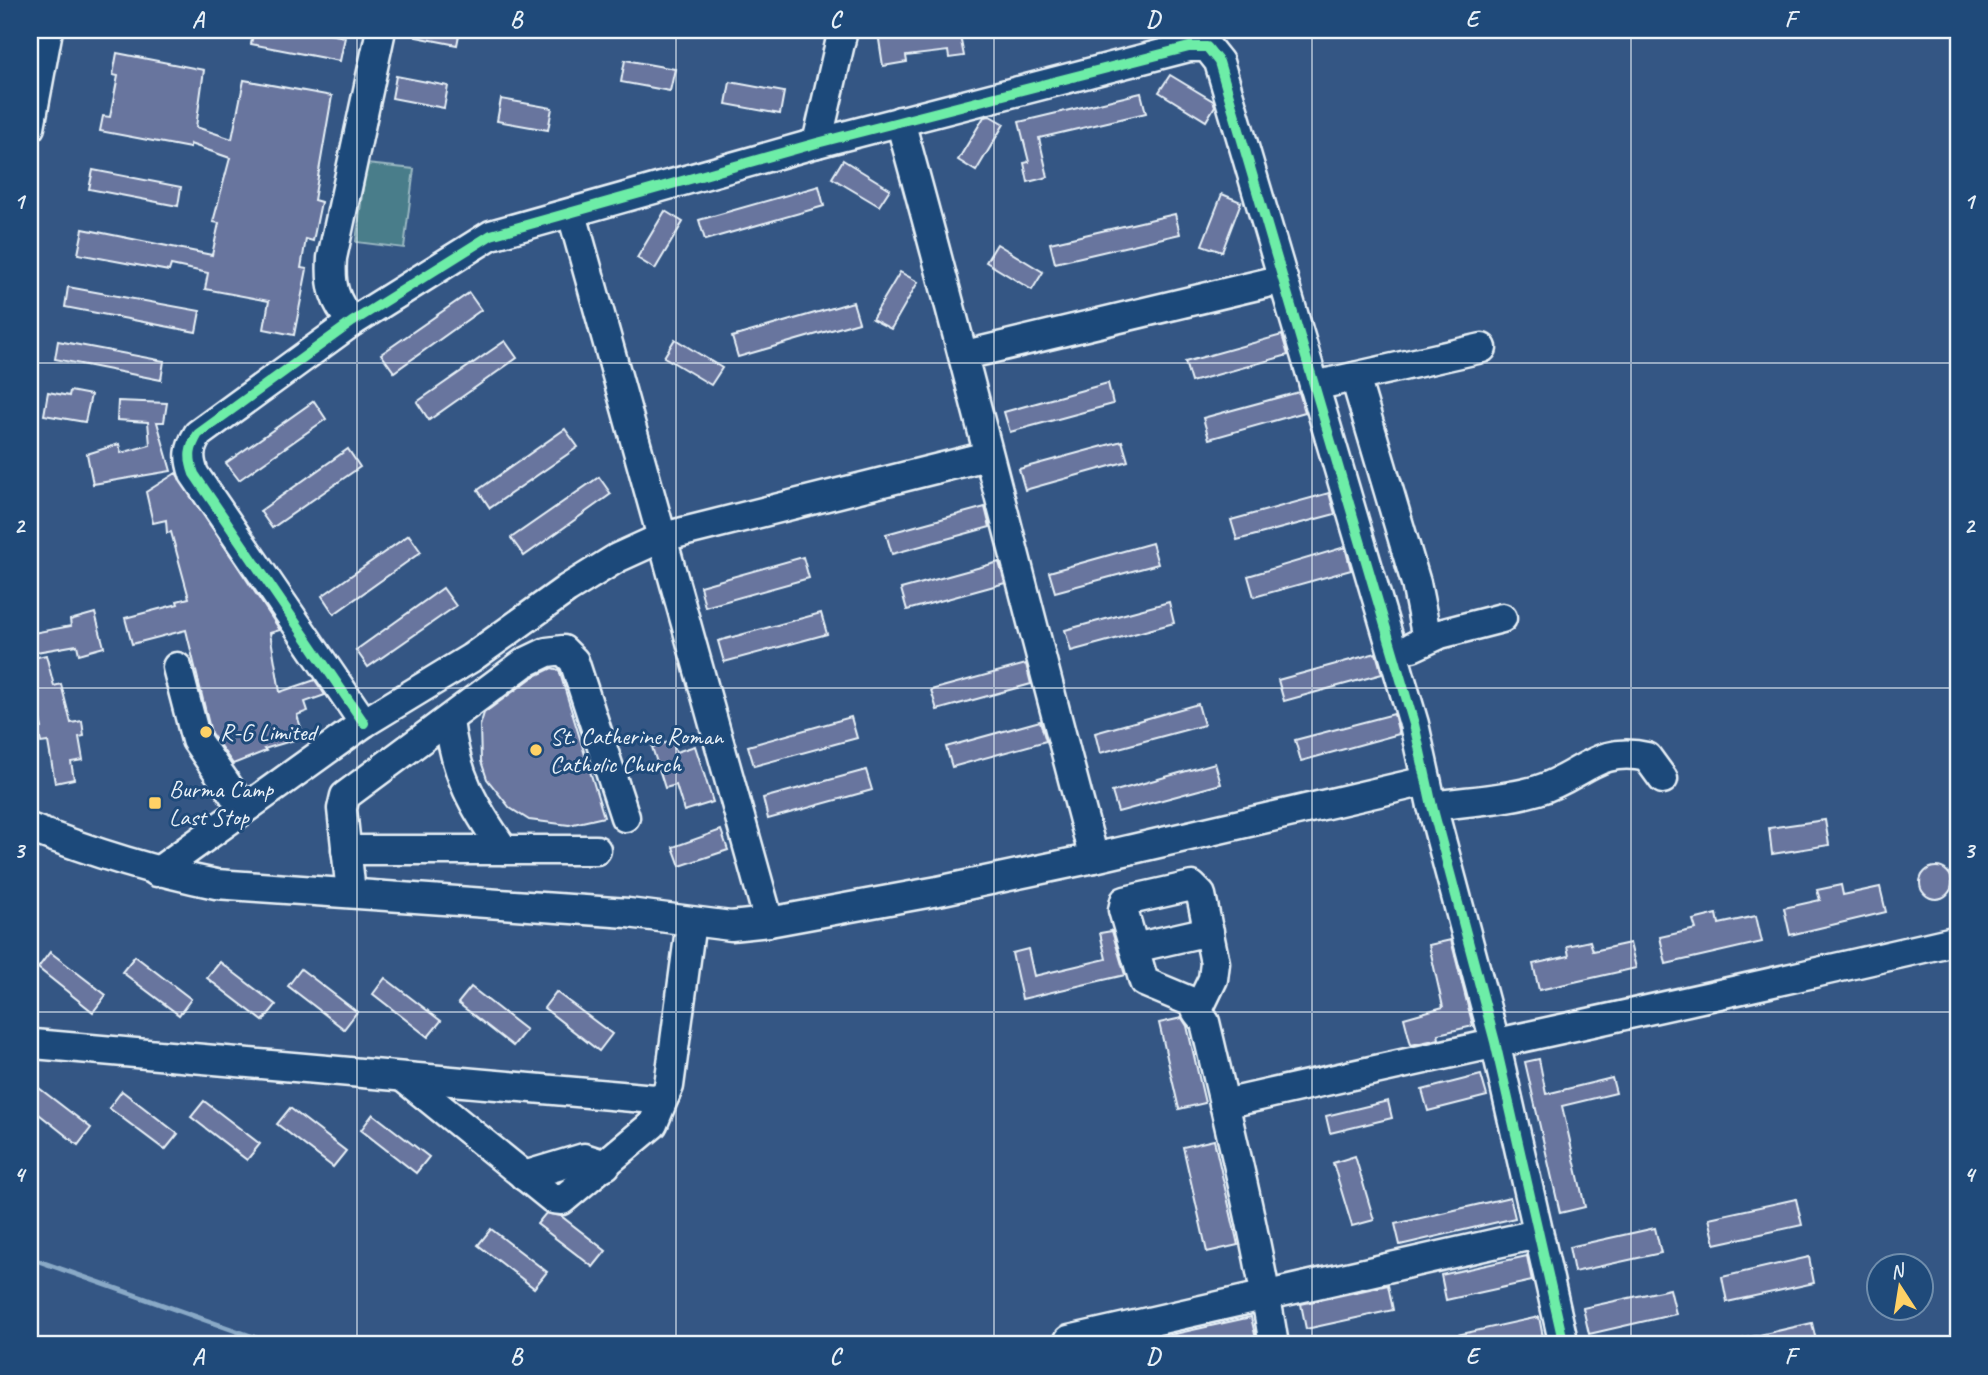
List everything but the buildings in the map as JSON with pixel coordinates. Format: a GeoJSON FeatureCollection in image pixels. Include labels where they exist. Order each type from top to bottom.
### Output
{"type":"FeatureCollection","features":[{"type":"Feature","properties":{"kind":"street"},"geometry":{"type":"LineString","coordinates":[[30,127],[48,30]]}},
{"type":"Feature","properties":{"kind":"street"},"geometry":{"type":"LineString","coordinates":[[352,323],[337,304],[333,293],[330,282],[332,258],[381,30]]}},
{"type":"Feature","properties":{"kind":"street"},"geometry":{"type":"LineString","coordinates":[[817,143],[843,30]]}},
{"type":"Feature","properties":{"kind":"street"},"geometry":{"type":"LineString","coordinates":[[364,723],[194,474],[189,460],[190,447],[198,434],[352,323],[475,243],[817,143],[1189,47],[1207,47],[1219,62],[1394,656],[1495,1042],[1564,1345]]}},
{"type":"Feature","properties":{"kind":"street"},"geometry":{"type":"LineString","coordinates":[[900,121],[965,355],[987,456],[1094,858]]}},
{"type":"Feature","properties":{"kind":"street"},"geometry":{"type":"LineString","coordinates":[[572,214],[769,922]]}},
{"type":"Feature","properties":{"kind":"street"},"geometry":{"type":"LineString","coordinates":[[965,355],[1283,279]]}},
{"type":"Feature","properties":{"kind":"street"},"geometry":{"type":"LineString","coordinates":[[1314,386],[1482,348]]}},
{"type":"Feature","properties":{"kind":"street"},"geometry":{"type":"LineString","coordinates":[[1355,377],[1416,583],[1427,639]]}},
{"type":"Feature","properties":{"kind":"street"},"geometry":{"type":"LineString","coordinates":[[157,872],[364,723],[471,658],[567,589],[617,558],[663,537],[987,456]]}},
{"type":"Feature","properties":{"kind":"street"},"geometry":{"type":"LineString","coordinates":[[1394,656],[1427,639],[1502,618]]}},
{"type":"Feature","properties":{"kind":"street"},"geometry":{"type":"LineString","coordinates":[[351,893],[342,808],[345,796],[524,663],[547,652],[563,650],[574,661],[625,817]]}},
{"type":"Feature","properties":{"kind":"street"},"geometry":{"type":"LineString","coordinates":[[177,667],[196,740],[243,808]]}},
{"type":"Feature","properties":{"kind":"street"},"geometry":{"type":"LineString","coordinates":[[449,721],[463,786],[473,807],[504,850]]}},
{"type":"Feature","properties":{"kind":"street"},"geometry":{"type":"LineString","coordinates":[[30,828],[95,854],[157,872],[216,884],[628,912],[732,926],[769,922],[1429,794],[1535,791],[1594,761],[1620,753],[1647,757],[1663,779]]}},
{"type":"Feature","properties":{"kind":"street"},"geometry":{"type":"LineString","coordinates":[[346,850],[596,850]]}},
{"type":"Feature","properties":{"kind":"street"},"geometry":{"type":"LineString","coordinates":[[1199,1005],[1144,982],[1123,905],[1125,901],[1192,886],[1198,888],[1216,971],[1197,1013],[1205,1022],[1257,1253],[1274,1345]]}},
{"type":"Feature","properties":{"kind":"street"},"geometry":{"type":"LineString","coordinates":[[405,1079],[524,1176],[584,1158],[606,1165],[653,1124],[669,1086],[691,922]]}},
{"type":"Feature","properties":{"kind":"street"},"geometry":{"type":"LineString","coordinates":[[1134,948],[1209,931]]}},
{"type":"Feature","properties":{"kind":"street"},"geometry":{"type":"LineString","coordinates":[[1224,1104],[1958,940]]}},
{"type":"Feature","properties":{"kind":"street"},"geometry":{"type":"LineString","coordinates":[[34,1044],[644,1099],[665,1095]]}},
{"type":"Feature","properties":{"kind":"street"},"geometry":{"type":"LineString","coordinates":[[458,1122],[475,1085]]}},
{"type":"Feature","properties":{"kind":"street"},"geometry":{"type":"LineString","coordinates":[[1069,1340],[1537,1234]]}},
{"type":"Feature","properties":{"kind":"green space"},"geometry":{"type":"Polygon","coordinates":[[[366,164],[414,169],[404,248],[356,242],[366,164]]]}},
{"type":"Feature","properties":{"kind":"waterway"},"geometry":{"type":"LineString","coordinates":[[30,1258],[276,1345]]}},
{"type":"Feature","properties":{"kind":"cycle path"},"geometry":{"type":"LineString","coordinates":[[364,723],[194,474],[190,453],[198,434],[352,322],[491,235],[817,143],[1189,47],[1207,47],[1219,62],[1414,724],[1432,806],[1495,1042],[1564,1345]]}},
{"type":"Feature","properties":{"kind":"place","name":"R-G Limited"},"geometry":{"type":"Point","coordinates":[206,732]}},
{"type":"Feature","properties":{"kind":"place","name":"St. Catherine Roman Catholic Church"},"geometry":{"type":"Point","coordinates":[536,750]}},
{"type":"Feature","properties":{"kind":"place","name":"Burma Camp Last Stop"},"geometry":{"type":"Point","coordinates":[155,803]}}]}
